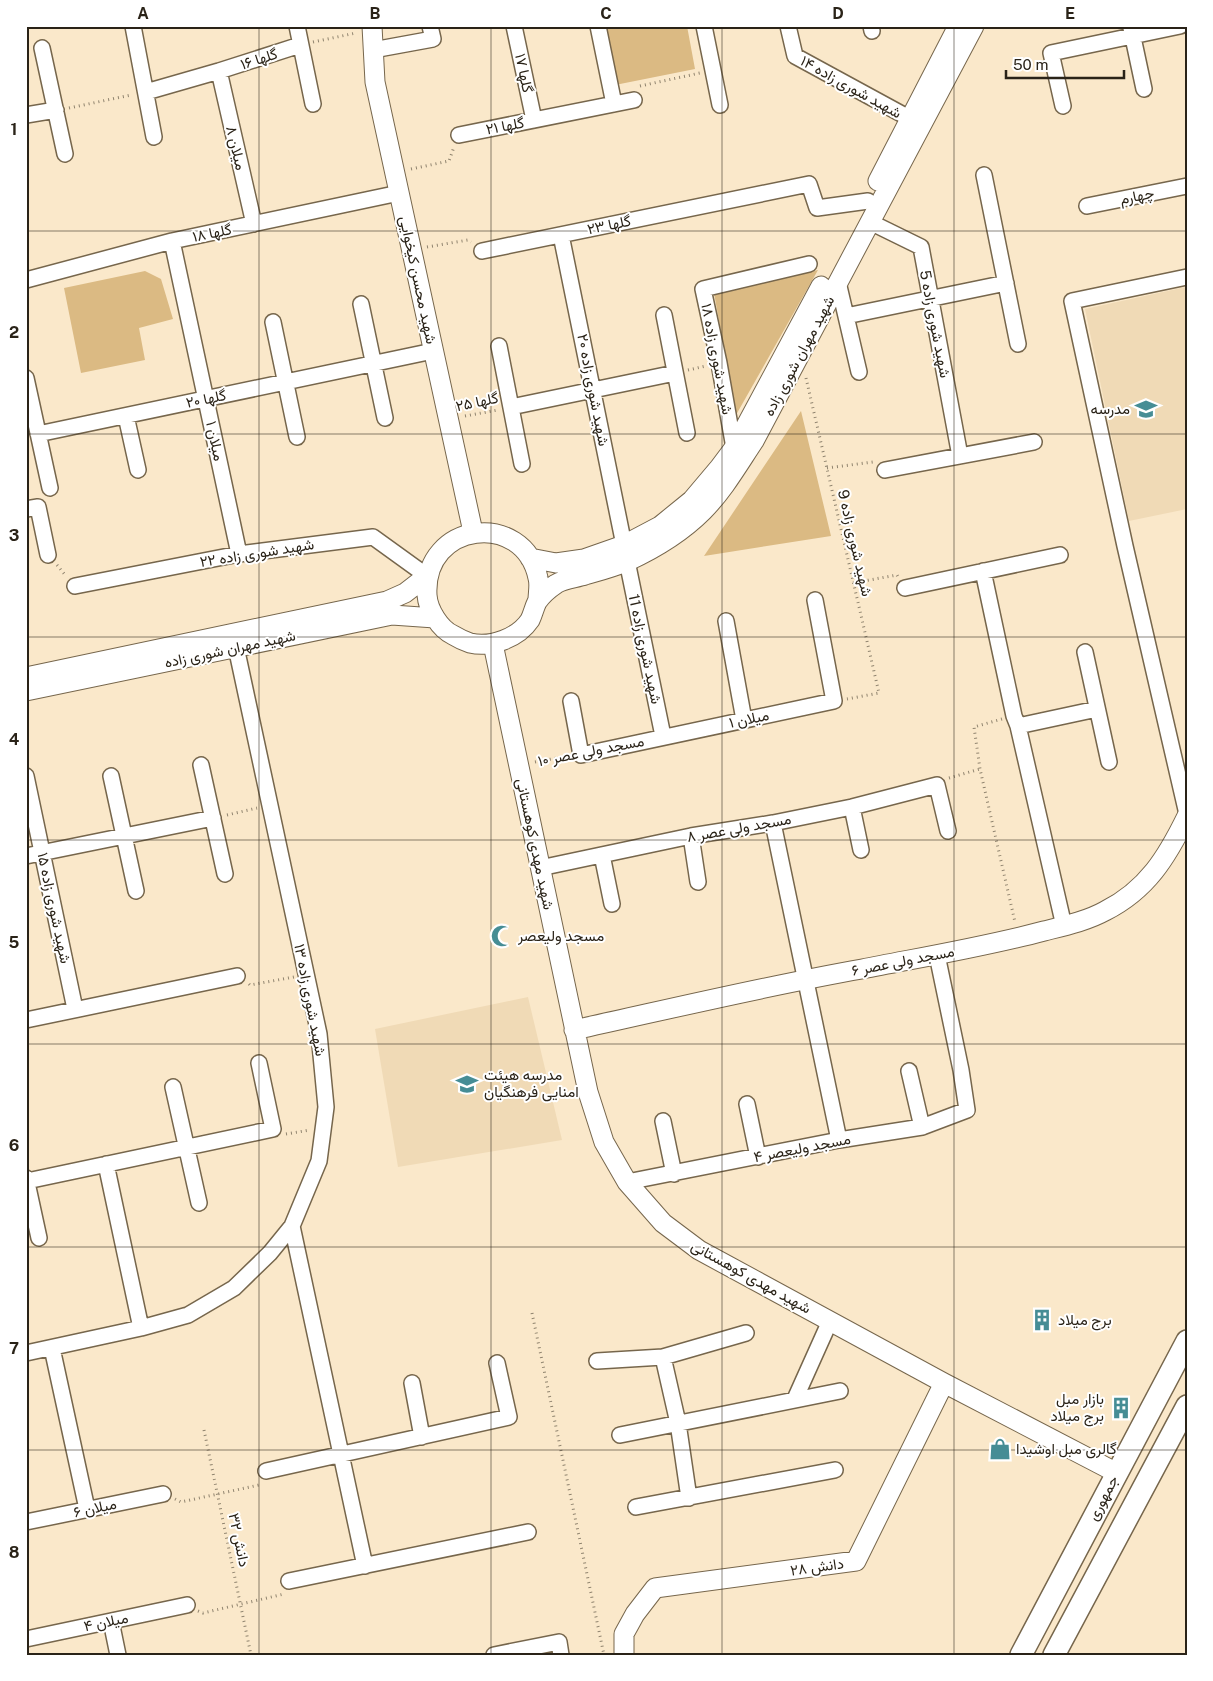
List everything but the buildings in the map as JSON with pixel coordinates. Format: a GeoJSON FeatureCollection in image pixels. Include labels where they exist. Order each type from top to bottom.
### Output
{"type":"FeatureCollection","features":[{"type":"Feature","properties":{"kind":"main road","name":"جمهوری"},"geometry":{"type":"LineString","coordinates":[[1021,1655],[1116,1472],[1187,1341]]}},
{"type":"Feature","properties":{"kind":"main road","name":"جمهوری"},"geometry":{"type":"LineString","coordinates":[[1054,1655],[1187,1406]]}},
{"type":"Feature","properties":{"kind":"main road"},"geometry":{"type":"LineString","coordinates":[[1116,1472],[1144,1487]]}},
{"type":"Feature","properties":{"kind":"street"},"geometry":{"type":"LineString","coordinates":[[133,26],[154,137]]}},
{"type":"Feature","properties":{"kind":"street"},"geometry":{"type":"LineString","coordinates":[[296,26],[313,104]]}},
{"type":"Feature","properties":{"kind":"street"},"geometry":{"type":"LineString","coordinates":[[373,50],[433,39],[430,26]]}},
{"type":"Feature","properties":{"kind":"street","name":"گلها ۱۷"},"geometry":{"type":"LineString","coordinates":[[514,26],[534,120]]}},
{"type":"Feature","properties":{"kind":"street"},"geometry":{"type":"LineString","coordinates":[[598,26],[614,104]]}},
{"type":"Feature","properties":{"kind":"street"},"geometry":{"type":"LineString","coordinates":[[704,26],[720,105]]}},
{"type":"Feature","properties":{"kind":"street","name":"شهید شوری زاده ۱۴"},"geometry":{"type":"LineString","coordinates":[[788,26],[795,56],[909,118]]}},
{"type":"Feature","properties":{"kind":"street","name":"شهید مهران شوری زاده"},"geometry":{"type":"LineString","coordinates":[[530,558],[556,563],[626,553],[692,500],[719,468],[734,448],[868,200],[958,26]]}},
{"type":"Feature","properties":{"kind":"street","name":"شهید مهران شوری زاده"},"geometry":{"type":"LineString","coordinates":[[538,600],[557,583],[626,553],[667,540],[702,511],[731,477],[754,441],[974,26]]}},
{"type":"Feature","properties":{"kind":"street"},"geometry":{"type":"LineString","coordinates":[[1063,106],[1051,53],[1131,31],[1180,26]]}},
{"type":"Feature","properties":{"kind":"street","name":"شهید محسن کیخوایی"},"geometry":{"type":"LineString","coordinates":[[372,28],[375,82],[473,532]]}},
{"type":"Feature","properties":{"kind":"street"},"geometry":{"type":"LineString","coordinates":[[1131,31],[1144,89]]}},
{"type":"Feature","properties":{"kind":"street","name":"گلها ۱۶"},"geometry":{"type":"LineString","coordinates":[[146,92],[219,72],[300,45]]}},
{"type":"Feature","properties":{"kind":"street"},"geometry":{"type":"LineString","coordinates":[[42,48],[65,154]]}},
{"type":"Feature","properties":{"kind":"street","name":"میلان ۸"},"geometry":{"type":"LineString","coordinates":[[219,72],[254,224]]}},
{"type":"Feature","properties":{"kind":"street","name":"گلها ۲۱"},"geometry":{"type":"LineString","coordinates":[[459,135],[614,104],[637,93]]}},
{"type":"Feature","properties":{"kind":"street"},"geometry":{"type":"LineString","coordinates":[[26,115],[56,110]]}},
{"type":"Feature","properties":{"kind":"street"},"geometry":{"type":"LineString","coordinates":[[984,175],[1018,344]]}},
{"type":"Feature","properties":{"kind":"street","name":"گلها ۲۳"},"geometry":{"type":"LineString","coordinates":[[482,251],[809,184],[817,208],[868,200]]}},
{"type":"Feature","properties":{"kind":"street","name":"چهارم"},"geometry":{"type":"LineString","coordinates":[[1087,206],[1187,186]]}},
{"type":"Feature","properties":{"kind":"street","name":"گلها ۱۸"},"geometry":{"type":"LineString","coordinates":[[26,280],[172,241],[399,193]]}},
{"type":"Feature","properties":{"kind":"street","name":"شهید شوری زاده 5"},"geometry":{"type":"LineString","coordinates":[[870,222],[920,247],[960,456]]}},
{"type":"Feature","properties":{"kind":"street","name":"شهید شوری زاده ۲۰"},"geometry":{"type":"LineString","coordinates":[[561,235],[626,553]]}},
{"type":"Feature","properties":{"kind":"street","name":"میلان ۱"},"geometry":{"type":"LineString","coordinates":[[172,241],[239,554]]}},
{"type":"Feature","properties":{"kind":"street","name":"شهید شوری زاده ۱۸"},"geometry":{"type":"LineString","coordinates":[[734,448],[719,363],[703,289],[809,264]]}},
{"type":"Feature","properties":{"kind":"street"},"geometry":{"type":"LineString","coordinates":[[1187,278],[1072,301],[1125,546],[1187,815]]}},
{"type":"Feature","properties":{"kind":"street"},"geometry":{"type":"LineString","coordinates":[[838,282],[859,372]]}},
{"type":"Feature","properties":{"kind":"street"},"geometry":{"type":"LineString","coordinates":[[846,316],[1006,283]]}},
{"type":"Feature","properties":{"kind":"street"},"geometry":{"type":"LineString","coordinates":[[361,304],[385,418]]}},
{"type":"Feature","properties":{"kind":"street"},"geometry":{"type":"LineString","coordinates":[[664,315],[687,433]]}},
{"type":"Feature","properties":{"kind":"street"},"geometry":{"type":"LineString","coordinates":[[273,322],[297,437]]}},
{"type":"Feature","properties":{"kind":"street"},"geometry":{"type":"LineString","coordinates":[[499,346],[522,464]]}},
{"type":"Feature","properties":{"kind":"street","name":"گلها ۲۰"},"geometry":{"type":"LineString","coordinates":[[38,434],[434,351]]}},
{"type":"Feature","properties":{"kind":"street"},"geometry":{"type":"LineString","coordinates":[[511,407],[675,373]]}},
{"type":"Feature","properties":{"kind":"street"},"geometry":{"type":"LineString","coordinates":[[26,378],[50,488]]}},
{"type":"Feature","properties":{"kind":"street"},"geometry":{"type":"LineString","coordinates":[[126,416],[138,470]]}},
{"type":"Feature","properties":{"kind":"street"},"geometry":{"type":"LineString","coordinates":[[885,470],[1034,442]]}},
{"type":"Feature","properties":{"kind":"street"},"geometry":{"type":"LineString","coordinates":[[26,509],[38,507],[48,556]]}},
{"type":"Feature","properties":{"kind":"street"},"geometry":{"type":"LineString","coordinates":[[473,532],[495,533],[515,542],[530,558],[538,578],[538,600],[529,620],[513,636],[492,644],[470,643],[450,634],[435,618],[427,598],[427,576],[436,555],[452,540],[473,532]]}},
{"type":"Feature","properties":{"kind":"street","name":"شهید شوری زاده ۲۲"},"geometry":{"type":"LineString","coordinates":[[75,586],[239,554],[373,537],[427,576]]}},
{"type":"Feature","properties":{"kind":"street","name":"شهید شوری زاده 11"},"geometry":{"type":"LineString","coordinates":[[626,553],[664,736]]}},
{"type":"Feature","properties":{"kind":"street"},"geometry":{"type":"LineString","coordinates":[[905,588],[1060,555]]}},
{"type":"Feature","properties":{"kind":"street"},"geometry":{"type":"LineString","coordinates":[[983,571],[1064,926]]}},
{"type":"Feature","properties":{"kind":"street","name":"شهید مهران شوری زاده"},"geometry":{"type":"LineString","coordinates":[[26,691],[387,601],[405,593],[427,576]]}},
{"type":"Feature","properties":{"kind":"street"},"geometry":{"type":"LineString","coordinates":[[815,600],[834,701]]}},
{"type":"Feature","properties":{"kind":"street","name":"شهید مهران شوری زاده"},"geometry":{"type":"LineString","coordinates":[[26,677],[234,640],[392,615],[435,618]]}},
{"type":"Feature","properties":{"kind":"street"},"geometry":{"type":"LineString","coordinates":[[726,621],[744,720]]}},
{"type":"Feature","properties":{"kind":"street","name":"شهید شوری زاده ۱۳"},"geometry":{"type":"LineString","coordinates":[[26,1353],[141,1328],[188,1315],[234,1288],[270,1253],[292,1226],[319,1161],[326,1107],[319,1034],[234,640]]}},
{"type":"Feature","properties":{"kind":"street","name":"شهید مهدی کوهستانی"},"geometry":{"type":"LineString","coordinates":[[492,644],[588,1092],[604,1142],[627,1182],[663,1223],[699,1250],[944,1383],[1116,1472]]}},
{"type":"Feature","properties":{"kind":"street"},"geometry":{"type":"LineString","coordinates":[[1085,652],[1109,762]]}},
{"type":"Feature","properties":{"kind":"street"},"geometry":{"type":"LineString","coordinates":[[571,701],[581,755]]}},
{"type":"Feature","properties":{"kind":"street","name":"میلان ۱"},"geometry":{"type":"LineString","coordinates":[[664,736],[834,701]]}},
{"type":"Feature","properties":{"kind":"street"},"geometry":{"type":"LineString","coordinates":[[1016,721],[1097,709]]}},
{"type":"Feature","properties":{"kind":"street","name":"مسجد ولی عصر ۱۰"},"geometry":{"type":"LineString","coordinates":[[581,755],[664,736]]}},
{"type":"Feature","properties":{"kind":"street"},"geometry":{"type":"LineString","coordinates":[[201,765],[225,874]]}},
{"type":"Feature","properties":{"kind":"street","name":"شهید شوری زاده ۱۵"},"geometry":{"type":"LineString","coordinates":[[26,776],[75,1009]]}},
{"type":"Feature","properties":{"kind":"street"},"geometry":{"type":"LineString","coordinates":[[111,776],[136,891]]}},
{"type":"Feature","properties":{"kind":"street"},"geometry":{"type":"LineString","coordinates":[[937,785],[948,831]]}},
{"type":"Feature","properties":{"kind":"street","name":"مسجد ولی عصر ۸"},"geometry":{"type":"LineString","coordinates":[[540,868],[691,836],[773,823],[852,807],[937,785]]}},
{"type":"Feature","properties":{"kind":"street"},"geometry":{"type":"LineString","coordinates":[[852,807],[861,850]]}},
{"type":"Feature","properties":{"kind":"street","name":"مسجد ولی عصر ۶"},"geometry":{"type":"LineString","coordinates":[[574,1030],[806,979],[1019,938],[1064,926],[1104,912],[1140,889],[1159,865],[1187,815]]}},
{"type":"Feature","properties":{"kind":"street"},"geometry":{"type":"LineString","coordinates":[[26,856],[213,818]]}},
{"type":"Feature","properties":{"kind":"street"},"geometry":{"type":"LineString","coordinates":[[773,823],[839,1140]]}},
{"type":"Feature","properties":{"kind":"street"},"geometry":{"type":"LineString","coordinates":[[691,836],[698,882]]}},
{"type":"Feature","properties":{"kind":"street"},"geometry":{"type":"LineString","coordinates":[[602,855],[612,904]]}},
{"type":"Feature","properties":{"kind":"street","name":"مسجد ولیعصر ۴"},"geometry":{"type":"LineString","coordinates":[[627,1182],[839,1140],[922,1127],[967,1110],[961,1070],[937,955]]}},
{"type":"Feature","properties":{"kind":"street"},"geometry":{"type":"LineString","coordinates":[[26,1020],[237,976]]}},
{"type":"Feature","properties":{"kind":"street"},"geometry":{"type":"LineString","coordinates":[[40,1238],[27,1179],[273,1129],[259,1063]]}},
{"type":"Feature","properties":{"kind":"street"},"geometry":{"type":"LineString","coordinates":[[909,1071],[922,1127]]}},
{"type":"Feature","properties":{"kind":"street"},"geometry":{"type":"LineString","coordinates":[[173,1087],[199,1203]]}},
{"type":"Feature","properties":{"kind":"street"},"geometry":{"type":"LineString","coordinates":[[747,1104],[758,1157]]}},
{"type":"Feature","properties":{"kind":"street"},"geometry":{"type":"LineString","coordinates":[[663,1120],[674,1174]]}},
{"type":"Feature","properties":{"kind":"street"},"geometry":{"type":"LineString","coordinates":[[106,1164],[141,1328]]}},
{"type":"Feature","properties":{"kind":"street"},"geometry":{"type":"LineString","coordinates":[[292,1226],[365,1566]]}},
{"type":"Feature","properties":{"kind":"street"},"geometry":{"type":"LineString","coordinates":[[795,1399],[830,1321]]}},
{"type":"Feature","properties":{"kind":"street"},"geometry":{"type":"LineString","coordinates":[[597,1361],[663,1357],[746,1333]]}},
{"type":"Feature","properties":{"kind":"street"},"geometry":{"type":"LineString","coordinates":[[52,1348],[87,1509]]}},
{"type":"Feature","properties":{"kind":"street"},"geometry":{"type":"LineString","coordinates":[[663,1357],[678,1423],[688,1498]]}},
{"type":"Feature","properties":{"kind":"street"},"geometry":{"type":"LineString","coordinates":[[266,1471],[509,1417],[497,1363]]}},
{"type":"Feature","properties":{"kind":"street"},"geometry":{"type":"LineString","coordinates":[[412,1383],[422,1437]]}},
{"type":"Feature","properties":{"kind":"street","name":"دانش ۲۸"},"geometry":{"type":"LineString","coordinates":[[624,1655],[624,1634],[635,1614],[655,1588],[856,1561],[944,1383]]}},
{"type":"Feature","properties":{"kind":"street"},"geometry":{"type":"LineString","coordinates":[[620,1435],[840,1391]]}},
{"type":"Feature","properties":{"kind":"street"},"geometry":{"type":"LineString","coordinates":[[636,1507],[835,1470]]}},
{"type":"Feature","properties":{"kind":"street","name":"میلان ۶"},"geometry":{"type":"LineString","coordinates":[[26,1522],[163,1494]]}},
{"type":"Feature","properties":{"kind":"street"},"geometry":{"type":"LineString","coordinates":[[289,1582],[528,1532]]}},
{"type":"Feature","properties":{"kind":"street","name":"میلان ۴"},"geometry":{"type":"LineString","coordinates":[[26,1639],[187,1606]]}},
{"type":"Feature","properties":{"kind":"street"},"geometry":{"type":"LineString","coordinates":[[110,1621],[118,1655]]}},
{"type":"Feature","properties":{"kind":"street"},"geometry":{"type":"LineString","coordinates":[[494,1655],[559,1642],[561,1655]]}},
{"type":"Feature","properties":{"kind":"path"},"geometry":{"type":"LineString","coordinates":[[300,45],[372,28]]}},
{"type":"Feature","properties":{"kind":"path"},"geometry":{"type":"LineString","coordinates":[[637,93],[713,70]]}},
{"type":"Feature","properties":{"kind":"path"},"geometry":{"type":"LineString","coordinates":[[56,110],[146,92]]}},
{"type":"Feature","properties":{"kind":"path"},"geometry":{"type":"LineString","coordinates":[[394,172],[450,161],[459,135]]}},
{"type":"Feature","properties":{"kind":"path"},"geometry":{"type":"LineString","coordinates":[[411,249],[468,240],[482,251]]}},
{"type":"Feature","properties":{"kind":"path","name":"شهید شوری زاده 9"},"geometry":{"type":"LineString","coordinates":[[800,353],[879,693],[834,701]]}},
{"type":"Feature","properties":{"kind":"path"},"geometry":{"type":"LineString","coordinates":[[675,373],[719,363]]}},
{"type":"Feature","properties":{"kind":"path","name":"گلها ۲۵"},"geometry":{"type":"LineString","coordinates":[[448,420],[511,407]]}},
{"type":"Feature","properties":{"kind":"path"},"geometry":{"type":"LineString","coordinates":[[826,468],[874,462],[885,470]]}},
{"type":"Feature","properties":{"kind":"path"},"geometry":{"type":"LineString","coordinates":[[48,556],[75,586]]}},
{"type":"Feature","properties":{"kind":"path"},"geometry":{"type":"LineString","coordinates":[[853,583],[896,575],[905,588]]}},
{"type":"Feature","properties":{"kind":"path"},"geometry":{"type":"LineString","coordinates":[[1016,721],[974,727],[980,770],[1019,938]]}},
{"type":"Feature","properties":{"kind":"path","name":"مسجد ولی عصر ۱۰"},"geometry":{"type":"LineString","coordinates":[[519,764],[581,755]]}},
{"type":"Feature","properties":{"kind":"path"},"geometry":{"type":"LineString","coordinates":[[937,785],[951,778],[980,770]]}},
{"type":"Feature","properties":{"kind":"path"},"geometry":{"type":"LineString","coordinates":[[213,818],[270,806]]}},
{"type":"Feature","properties":{"kind":"path"},"geometry":{"type":"LineString","coordinates":[[237,976],[250,985],[307,974]]}},
{"type":"Feature","properties":{"kind":"path"},"geometry":{"type":"LineString","coordinates":[[273,1129],[282,1134],[323,1129]]}},
{"type":"Feature","properties":{"kind":"path"},"geometry":{"type":"LineString","coordinates":[[532,1313],[604,1655]]}},
{"type":"Feature","properties":{"kind":"path","name":"دانش ۳۲"},"geometry":{"type":"LineString","coordinates":[[204,1430],[251,1655]]}},
{"type":"Feature","properties":{"kind":"path"},"geometry":{"type":"LineString","coordinates":[[163,1494],[181,1502],[259,1485],[266,1471]]}},
{"type":"Feature","properties":{"kind":"path"},"geometry":{"type":"LineString","coordinates":[[187,1606],[203,1613],[284,1595],[289,1582]]}},
{"type":"Feature","properties":{"kind":"shaded area"},"geometry":{"type":"Polygon","coordinates":[[[605,26],[687,26],[695,69],[615,85],[605,26]]]}},
{"type":"Feature","properties":{"kind":"shaded area"},"geometry":{"type":"Polygon","coordinates":[[[818,270],[736,415],[714,293],[818,270]]]}},
{"type":"Feature","properties":{"kind":"shaded area"},"geometry":{"type":"Polygon","coordinates":[[[145,271],[161,279],[173,319],[139,328],[145,360],[81,373],[64,288],[145,271]]]}},
{"type":"Feature","properties":{"kind":"shaded area","name":"مدرسه"},"geometry":{"type":"Polygon","coordinates":[[[1186,287],[1187,509],[1129,521],[1085,309],[1186,287]]]}},
{"type":"Feature","properties":{"kind":"shaded area"},"geometry":{"type":"Polygon","coordinates":[[[801,411],[831,536],[704,556],[801,411]]]}},
{"type":"Feature","properties":{"kind":"shaded area","name":"مدرسه هیئت امنایی فرهنگیان"},"geometry":{"type":"Polygon","coordinates":[[[528,997],[562,1140],[398,1167],[375,1029],[528,997]]]}},
{"type":"Feature","properties":{"kind":"place","name":"مدرسه"},"geometry":{"type":"Point","coordinates":[1146,409]}},
{"type":"Feature","properties":{"kind":"place","name":"مسجد ولیعصر"},"geometry":{"type":"Point","coordinates":[502,936]}},
{"type":"Feature","properties":{"kind":"place","name":"مدرسه هیئت امنایی فرهنگیان"},"geometry":{"type":"Point","coordinates":[467,1084]}},
{"type":"Feature","properties":{"kind":"place","name":"برج میلاد"},"geometry":{"type":"Point","coordinates":[1042,1320]}},
{"type":"Feature","properties":{"kind":"place","name":"بازار مبل برج میلاد"},"geometry":{"type":"Point","coordinates":[1121,1408]}},
{"type":"Feature","properties":{"kind":"place","name":"گالری مبل اوشیدا"},"geometry":{"type":"Point","coordinates":[1000,1449]}}]}
